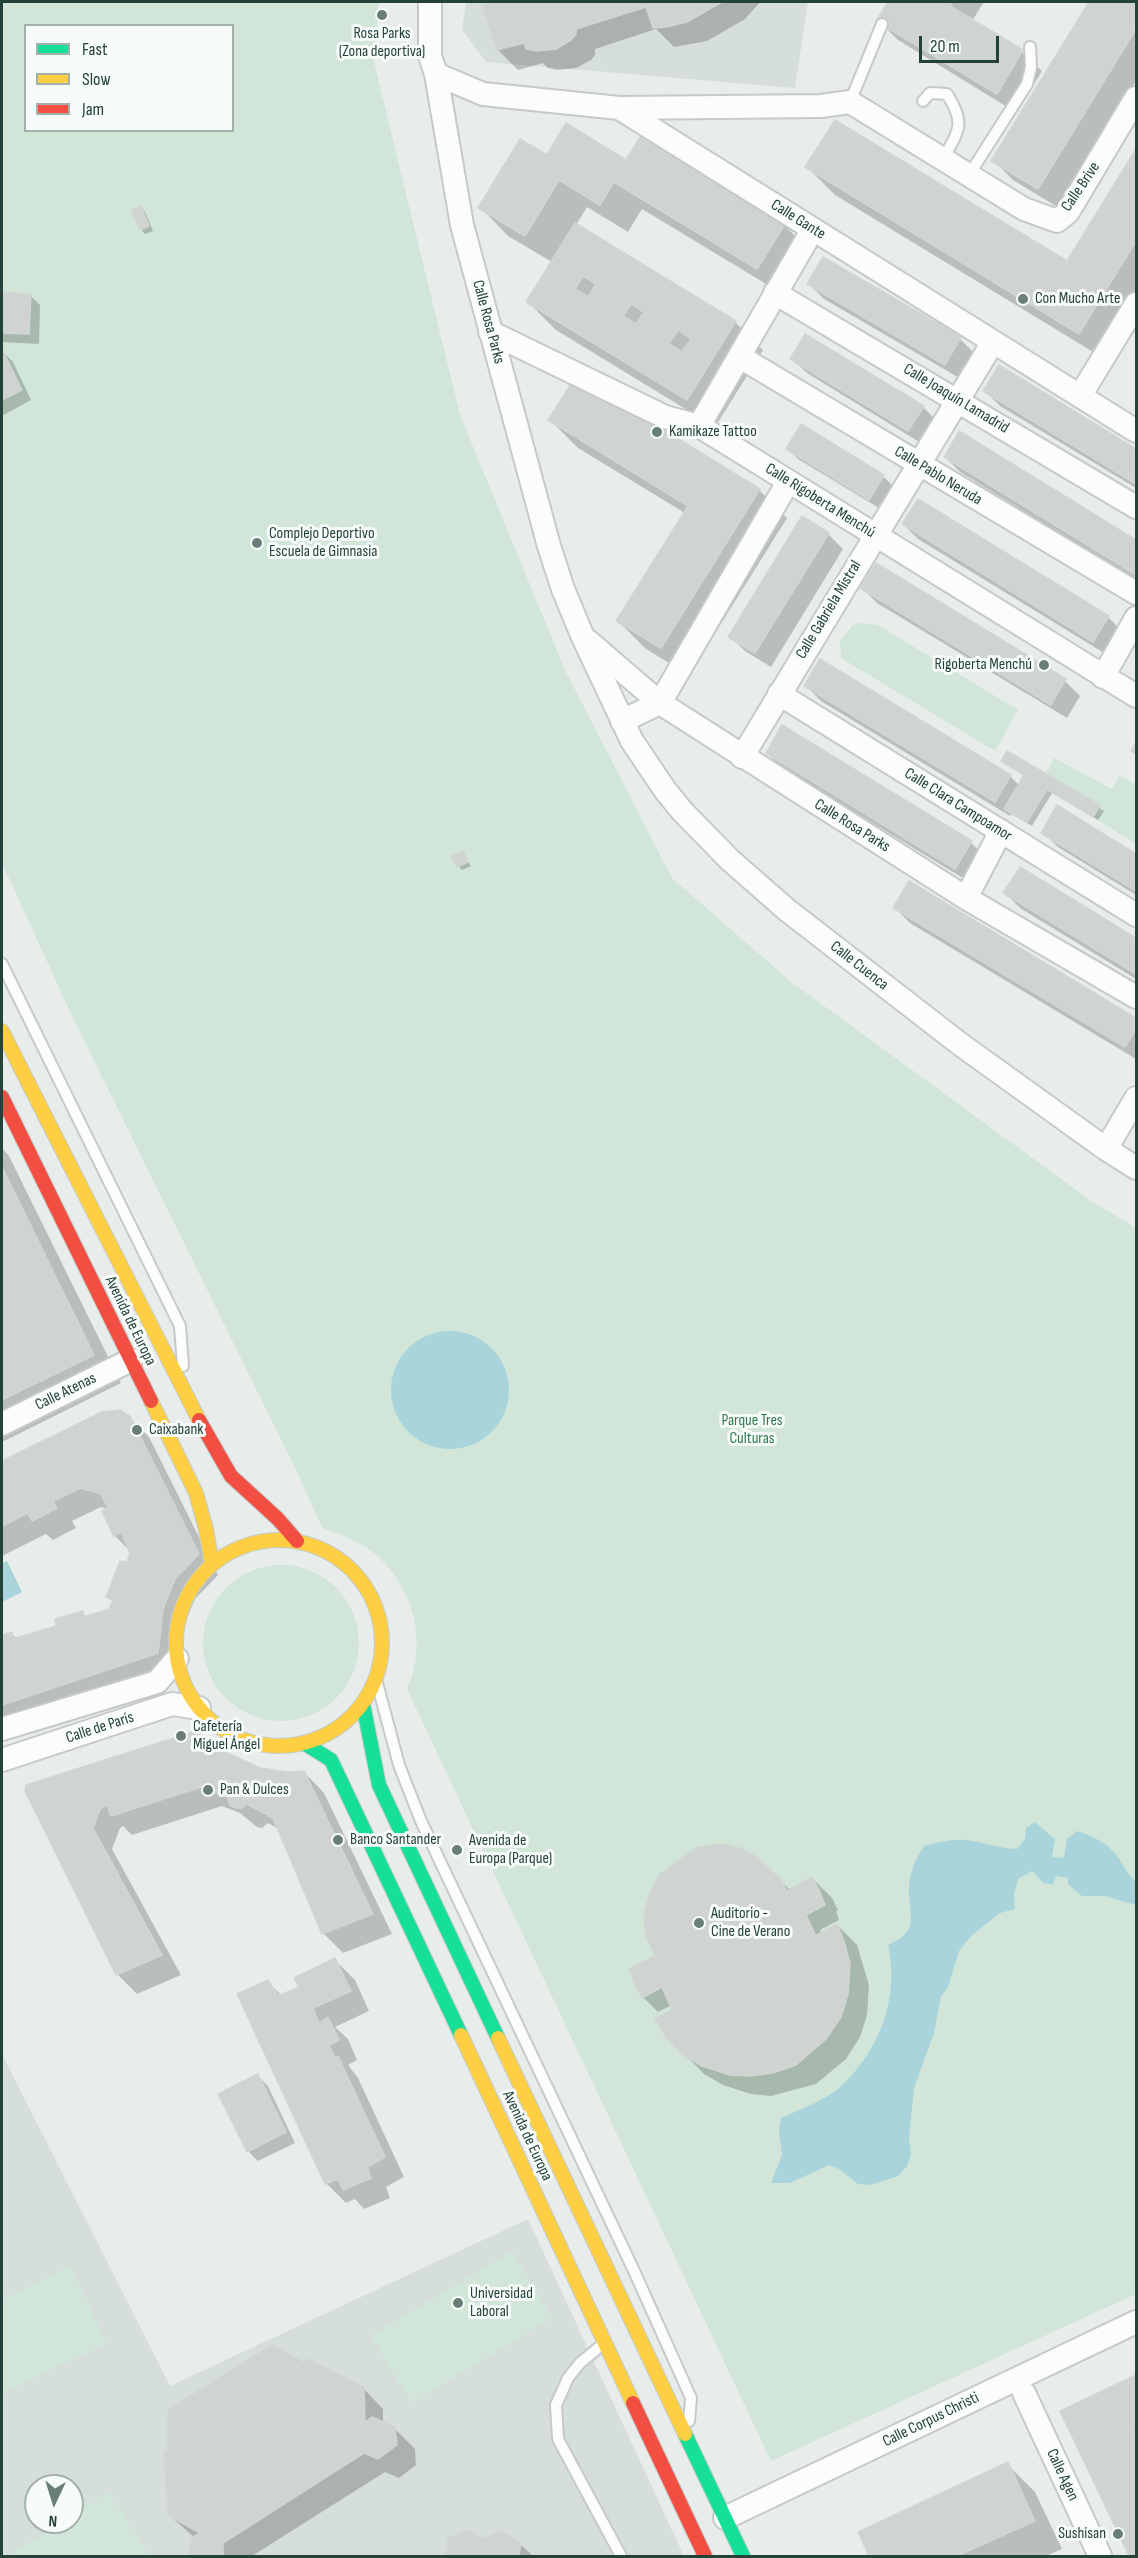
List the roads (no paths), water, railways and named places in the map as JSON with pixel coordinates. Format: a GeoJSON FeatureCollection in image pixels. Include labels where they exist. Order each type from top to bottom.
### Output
{"type":"FeatureCollection","features":[{"type":"Feature","properties":{"kind":"main road","name":"Avenida de Europa"},"geometry":{"type":"LineString","coordinates":[[2,1031],[211,1444],[231,1476],[278,1519],[297,1541]]}},
{"type":"Feature","properties":{"kind":"main road","name":"Avenida de Europa"},"geometry":{"type":"LineString","coordinates":[[2,1097],[196,1493],[206,1529],[212,1564]]}},
{"type":"Feature","properties":{"kind":"main road","name":"Avenida de Europa"},"geometry":{"type":"LineString","coordinates":[[267,1541],[297,1541],[326,1551],[342,1562],[350,1568],[369,1592],[380,1620],[383,1650],[376,1679],[363,1704],[346,1722],[326,1735],[304,1743],[275,1746],[246,1741],[220,1727],[199,1708],[184,1684],[177,1659],[176,1632],[182,1607],[194,1584],[212,1564],[238,1548],[267,1541]]}},
{"type":"Feature","properties":{"kind":"main road","name":"Avenida de Europa"},"geometry":{"type":"LineString","coordinates":[[363,1704],[379,1785],[742,2556]]}},
{"type":"Feature","properties":{"kind":"main road","name":"Avenida de Europa"},"geometry":{"type":"LineString","coordinates":[[304,1743],[332,1760],[346,1788],[705,2556]]}},
{"type":"Feature","properties":{"kind":"street","name":"Calle Rosa Parks"},"geometry":{"type":"LineString","coordinates":[[430,2],[430,56],[436,74],[462,225],[490,332],[562,589],[622,721]]}},
{"type":"Feature","properties":{"kind":"street","name":"Calle Gante"},"geometry":{"type":"LineString","coordinates":[[436,74],[483,94],[619,108],[1137,431]]}},
{"type":"Feature","properties":{"kind":"street","name":"Calle Brive"},"geometry":{"type":"LineString","coordinates":[[850,102],[1024,209],[1057,220],[1068,212],[1137,98]]}},
{"type":"Feature","properties":{"kind":"street"},"geometry":{"type":"LineString","coordinates":[[619,108],[821,106],[850,102]]}},
{"type":"Feature","properties":{"kind":"street"},"geometry":{"type":"LineString","coordinates":[[699,426],[813,229]]}},
{"type":"Feature","properties":{"kind":"street","name":"Calle Joaquín Lamadrid"},"geometry":{"type":"LineString","coordinates":[[776,293],[1137,507]]}},
{"type":"Feature","properties":{"kind":"street"},"geometry":{"type":"LineString","coordinates":[[1080,396],[1137,304]]}},
{"type":"Feature","properties":{"kind":"street","name":"Calle Rigoberta Menchú"},"geometry":{"type":"LineString","coordinates":[[490,332],[665,417],[699,426],[1137,696]]}},
{"type":"Feature","properties":{"kind":"street","name":"Calle Gabriela Mistral"},"geometry":{"type":"LineString","coordinates":[[742,757],[993,342]]}},
{"type":"Feature","properties":{"kind":"street","name":"Calle Pablo Neruda"},"geometry":{"type":"LineString","coordinates":[[740,357],[1137,593]]}},
{"type":"Feature","properties":{"kind":"street"},"geometry":{"type":"LineString","coordinates":[[622,721],[660,703],[788,482]]}},
{"type":"Feature","properties":{"kind":"street"},"geometry":{"type":"LineString","coordinates":[[1103,677],[1137,618]]}},
{"type":"Feature","properties":{"kind":"street","name":"Calle Rosa Parks"},"geometry":{"type":"LineString","coordinates":[[582,635],[660,703],[742,757],[966,898],[1137,997]]}},
{"type":"Feature","properties":{"kind":"street","name":"Calle Clara Campoamor"},"geometry":{"type":"LineString","coordinates":[[779,694],[1137,915]]}},
{"type":"Feature","properties":{"kind":"street","name":"Calle Cuenca"},"geometry":{"type":"LineString","coordinates":[[622,721],[632,741],[665,790],[730,860],[787,910],[960,1044],[1106,1149],[1137,1168]]}},
{"type":"Feature","properties":{"kind":"street"},"geometry":{"type":"LineString","coordinates":[[966,898],[1001,831]]}},
{"type":"Feature","properties":{"kind":"street"},"geometry":{"type":"LineString","coordinates":[[1106,1149],[1137,1098]]}},
{"type":"Feature","properties":{"kind":"street","name":"Calle Atenas"},"geometry":{"type":"LineString","coordinates":[[2,1424],[131,1360]]}},
{"type":"Feature","properties":{"kind":"street","name":"Calle de París"},"geometry":{"type":"LineString","coordinates":[[2,1728],[157,1682],[177,1659]]}},
{"type":"Feature","properties":{"kind":"street","name":"Calle de París"},"geometry":{"type":"LineString","coordinates":[[2,1760],[172,1704],[199,1708]]}},
{"type":"Feature","properties":{"kind":"street","name":"Calle Corpus Christi"},"geometry":{"type":"LineString","coordinates":[[725,2518],[1137,2322]]}},
{"type":"Feature","properties":{"kind":"street","name":"Calle Agen"},"geometry":{"type":"LineString","coordinates":[[1024,2393],[1100,2556]]}},
{"type":"Feature","properties":{"kind":"lane"},"geometry":{"type":"LineString","coordinates":[[850,102],[882,24]]}},
{"type":"Feature","properties":{"kind":"lane"},"geometry":{"type":"LineString","coordinates":[[969,175],[1027,84],[1031,67],[1030,47]]}},
{"type":"Feature","properties":{"kind":"lane"},"geometry":{"type":"LineString","coordinates":[[923,101],[930,93],[947,94],[956,108],[960,122],[943,159]]}},
{"type":"Feature","properties":{"kind":"lane","name":"Avenida de Europa"},"geometry":{"type":"LineString","coordinates":[[2,964],[180,1326],[185,1392]]}},
{"type":"Feature","properties":{"kind":"lane","name":"Avenida de Europa"},"geometry":{"type":"LineString","coordinates":[[376,1679],[399,1765],[421,1821],[635,2274],[691,2398],[687,2439]]}},
{"type":"Feature","properties":{"kind":"lane"},"geometry":{"type":"LineString","coordinates":[[605,2343],[591,2352],[568,2378],[556,2405],[558,2439],[621,2556]]}},
{"type":"Feature","properties":{"kind":"water"},"geometry":{"type":"Polygon","coordinates":[[[450,1331],[473,1335],[492,1348],[505,1367],[509,1390],[505,1413],[492,1432],[473,1445],[450,1449],[427,1445],[408,1432],[395,1413],[391,1390],[395,1367],[408,1348],[427,1335],[450,1331]]]}},
{"type":"Feature","properties":{"kind":"water"},"geometry":{"type":"Polygon","coordinates":[[[7,1561],[22,1592],[2,1602],[2,1563],[7,1561]]]}},
{"type":"Feature","properties":{"kind":"water"},"geometry":{"type":"Polygon","coordinates":[[[1035,1822],[1055,1839],[1052,1857],[1064,1858],[1067,1839],[1077,1831],[1109,1847],[1136,1881],[1136,1905],[1105,1896],[1082,1896],[1068,1884],[1068,1878],[1056,1876],[1053,1885],[1043,1883],[1032,1871],[1018,1879],[1014,1894],[1015,1909],[1000,1913],[971,1936],[959,1951],[948,1987],[941,1996],[934,2033],[914,2088],[909,2138],[911,2155],[907,2166],[898,2176],[871,2185],[858,2184],[839,2169],[829,2165],[790,2183],[771,2183],[782,2155],[779,2131],[781,2118],[818,2101],[839,2088],[853,2074],[875,2041],[883,2023],[891,1985],[888,1945],[899,1939],[909,1928],[911,1921],[910,1880],[918,1855],[924,1846],[961,1840],[1017,1849],[1025,1839],[1026,1828],[1035,1822]]]}},
{"type":"Feature","properties":{"kind":"place","name":"Rosa Parks (Zona deportiva)"},"geometry":{"type":"Point","coordinates":[382,15]}},
{"type":"Feature","properties":{"kind":"place","name":"Con Mucho Arte"},"geometry":{"type":"Point","coordinates":[1023,299]}},
{"type":"Feature","properties":{"kind":"place","name":"Kamikaze Tattoo"},"geometry":{"type":"Point","coordinates":[657,432]}},
{"type":"Feature","properties":{"kind":"place","name":"Complejo Deportivo Escuela de Gimnasia"},"geometry":{"type":"Point","coordinates":[257,543]}},
{"type":"Feature","properties":{"kind":"place","name":"Rigoberta Menchú"},"geometry":{"type":"Point","coordinates":[1044,665]}},
{"type":"Feature","properties":{"kind":"place","name":"Caixabank"},"geometry":{"type":"Point","coordinates":[137,1430]}},
{"type":"Feature","properties":{"kind":"place","name":"Cafetería Miguel Ángel"},"geometry":{"type":"Point","coordinates":[181,1736]}},
{"type":"Feature","properties":{"kind":"place","name":"Pan & Dulces"},"geometry":{"type":"Point","coordinates":[208,1790]}},
{"type":"Feature","properties":{"kind":"place","name":"Banco Santander"},"geometry":{"type":"Point","coordinates":[338,1840]}},
{"type":"Feature","properties":{"kind":"place","name":"Avenida de Europa (Parque)"},"geometry":{"type":"Point","coordinates":[457,1850]}},
{"type":"Feature","properties":{"kind":"place","name":"Auditorio - Cine de Verano"},"geometry":{"type":"Point","coordinates":[699,1923]}},
{"type":"Feature","properties":{"kind":"place","name":"Universidad Laboral"},"geometry":{"type":"Point","coordinates":[458,2303]}},
{"type":"Feature","properties":{"kind":"place","name":"Sushisan"},"geometry":{"type":"Point","coordinates":[1118,2534]}},
{"type":"Feature","properties":{"kind":"park label","name":"Parque Tres Culturas"},"geometry":{"type":"Point","coordinates":[752,1430]}}]}
